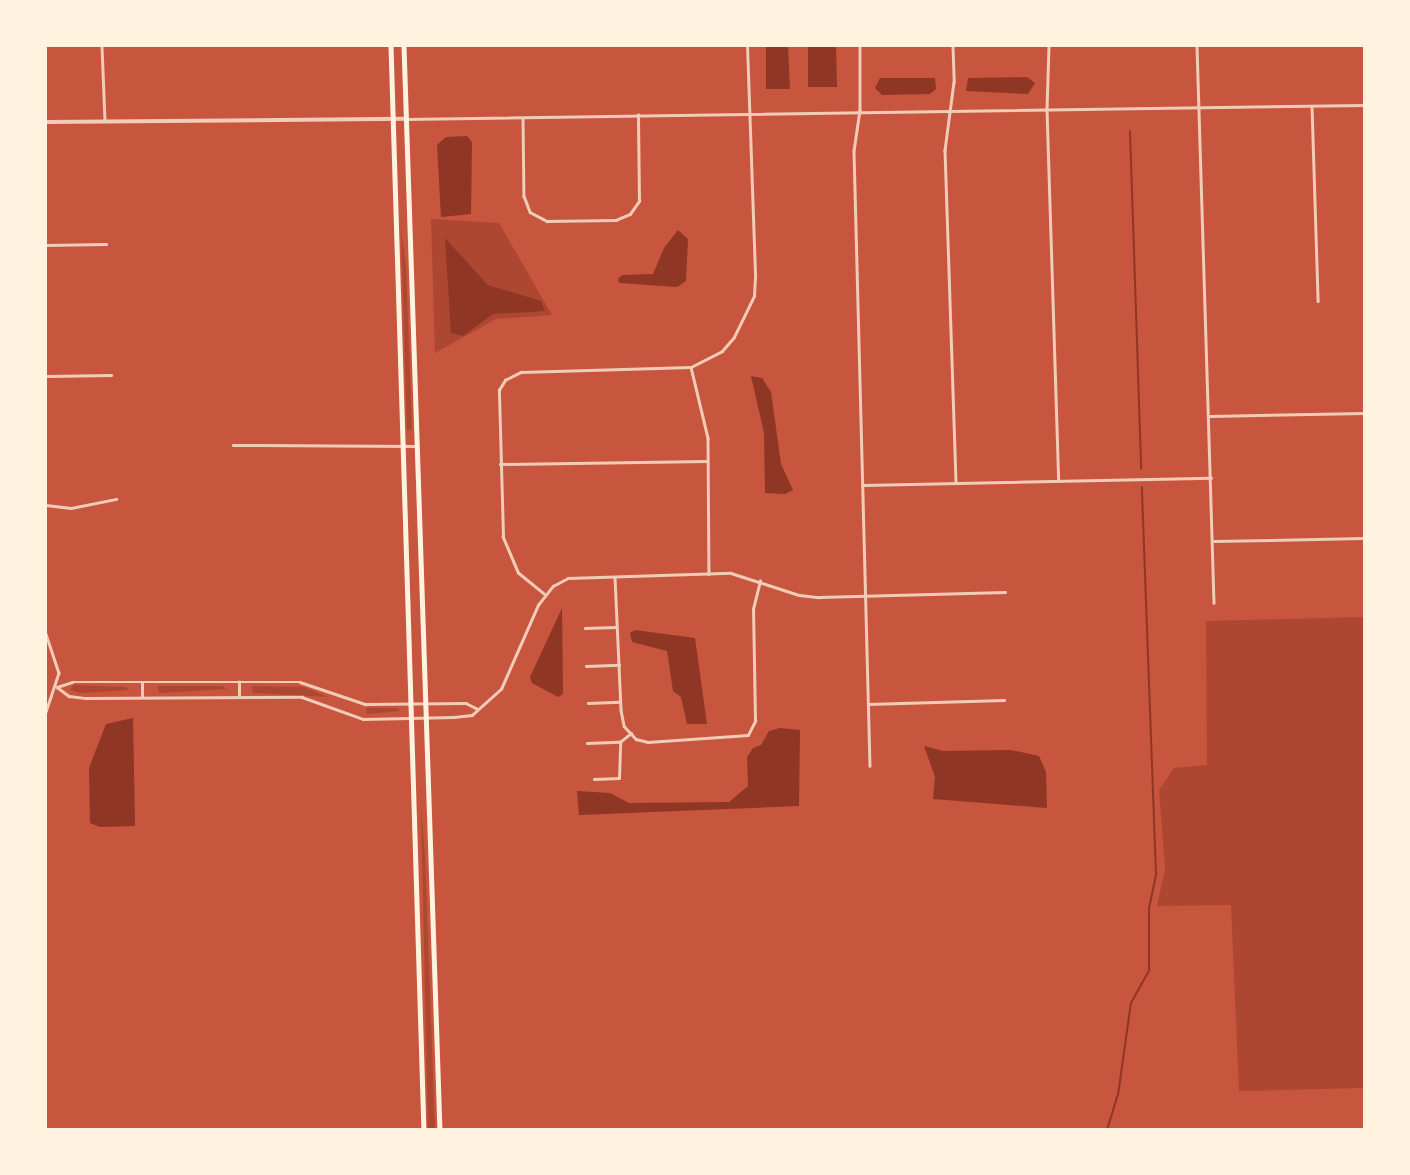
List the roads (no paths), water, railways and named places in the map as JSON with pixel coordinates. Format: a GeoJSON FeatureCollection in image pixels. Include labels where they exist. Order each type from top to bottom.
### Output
{"type":"FeatureCollection","features":[{"type":"Feature","properties":{"kind":"main road"},"geometry":{"type":"LineString","coordinates":[[391,46],[424,1129]]}},
{"type":"Feature","properties":{"kind":"main road"},"geometry":{"type":"LineString","coordinates":[[404,46],[440,1129]]}},
{"type":"Feature","properties":{"kind":"street"},"geometry":{"type":"LineString","coordinates":[[46,46],[69,46]]}},
{"type":"Feature","properties":{"kind":"street"},"geometry":{"type":"LineString","coordinates":[[102,46],[105,121]]}},
{"type":"Feature","properties":{"kind":"street"},"geometry":{"type":"LineString","coordinates":[[545,595],[518,573],[503,537],[498,395],[514,374],[691,367],[722,351],[734,337],[754,296],[747,46]]}},
{"type":"Feature","properties":{"kind":"street"},"geometry":{"type":"LineString","coordinates":[[860,46],[860,110],[854,151],[870,766]]}},
{"type":"Feature","properties":{"kind":"street"},"geometry":{"type":"LineString","coordinates":[[953,46],[945,150],[956,483]]}},
{"type":"Feature","properties":{"kind":"street"},"geometry":{"type":"LineString","coordinates":[[1049,46],[1047,109],[1059,481]]}},
{"type":"Feature","properties":{"kind":"street"},"geometry":{"type":"LineString","coordinates":[[1197,46],[1214,603]]}},
{"type":"Feature","properties":{"kind":"street"},"geometry":{"type":"LineString","coordinates":[[46,122],[523,118],[950,108],[1364,105]]}},
{"type":"Feature","properties":{"kind":"street"},"geometry":{"type":"LineString","coordinates":[[1312,106],[1318,301]]}},
{"type":"Feature","properties":{"kind":"street"},"geometry":{"type":"LineString","coordinates":[[523,118],[524,196],[530,212],[547,221],[616,220],[630,214],[639,201],[638,114]]}},
{"type":"Feature","properties":{"kind":"street"},"geometry":{"type":"LineString","coordinates":[[46,245],[106,244]]}},
{"type":"Feature","properties":{"kind":"street"},"geometry":{"type":"LineString","coordinates":[[691,367],[704,415],[709,574]]}},
{"type":"Feature","properties":{"kind":"street"},"geometry":{"type":"LineString","coordinates":[[46,376],[111,375]]}},
{"type":"Feature","properties":{"kind":"street"},"geometry":{"type":"LineString","coordinates":[[1209,416],[1364,413]]}},
{"type":"Feature","properties":{"kind":"street"},"geometry":{"type":"LineString","coordinates":[[233,445],[416,446]]}},
{"type":"Feature","properties":{"kind":"street"},"geometry":{"type":"LineString","coordinates":[[500,464],[707,461]]}},
{"type":"Feature","properties":{"kind":"street"},"geometry":{"type":"LineString","coordinates":[[864,485],[1211,478]]}},
{"type":"Feature","properties":{"kind":"street"},"geometry":{"type":"LineString","coordinates":[[46,505],[71,508],[116,499]]}},
{"type":"Feature","properties":{"kind":"street"},"geometry":{"type":"LineString","coordinates":[[1213,541],[1364,538]]}},
{"type":"Feature","properties":{"kind":"street"},"geometry":{"type":"LineString","coordinates":[[57,687],[69,696],[302,697],[362,719],[472,715],[501,689],[545,595],[568,578],[709,574],[760,580],[799,595],[1005,592]]}},
{"type":"Feature","properties":{"kind":"street"},"geometry":{"type":"LineString","coordinates":[[614,575],[620,702],[624,726],[631,733],[649,742],[748,735],[755,721],[754,609],[760,580]]}},
{"type":"Feature","properties":{"kind":"street"},"geometry":{"type":"LineString","coordinates":[[585,628],[616,626]]}},
{"type":"Feature","properties":{"kind":"street"},"geometry":{"type":"LineString","coordinates":[[46,634],[56,654],[57,687],[46,712]]}},
{"type":"Feature","properties":{"kind":"street"},"geometry":{"type":"LineString","coordinates":[[586,666],[619,665]]}},
{"type":"Feature","properties":{"kind":"street"},"geometry":{"type":"LineString","coordinates":[[57,687],[72,682],[300,682],[365,704],[466,703],[478,709]]}},
{"type":"Feature","properties":{"kind":"street"},"geometry":{"type":"LineString","coordinates":[[239,682],[239,697]]}},
{"type":"Feature","properties":{"kind":"street"},"geometry":{"type":"LineString","coordinates":[[142,683],[142,698]]}},
{"type":"Feature","properties":{"kind":"street"},"geometry":{"type":"LineString","coordinates":[[868,704],[1004,699]]}},
{"type":"Feature","properties":{"kind":"street"},"geometry":{"type":"LineString","coordinates":[[588,703],[620,702]]}},
{"type":"Feature","properties":{"kind":"street"},"geometry":{"type":"LineString","coordinates":[[587,743],[620,742],[631,733]]}},
{"type":"Feature","properties":{"kind":"street"},"geometry":{"type":"LineString","coordinates":[[594,779],[619,778],[620,742]]}},
{"type":"Feature","properties":{"kind":"waterway"},"geometry":{"type":"LineString","coordinates":[[1130,131],[1141,469]]}},
{"type":"Feature","properties":{"kind":"waterway"},"geometry":{"type":"LineString","coordinates":[[1107,1130],[1118,1095],[1131,1003],[1149,970],[1149,908],[1156,874],[1142,487]]}}]}
